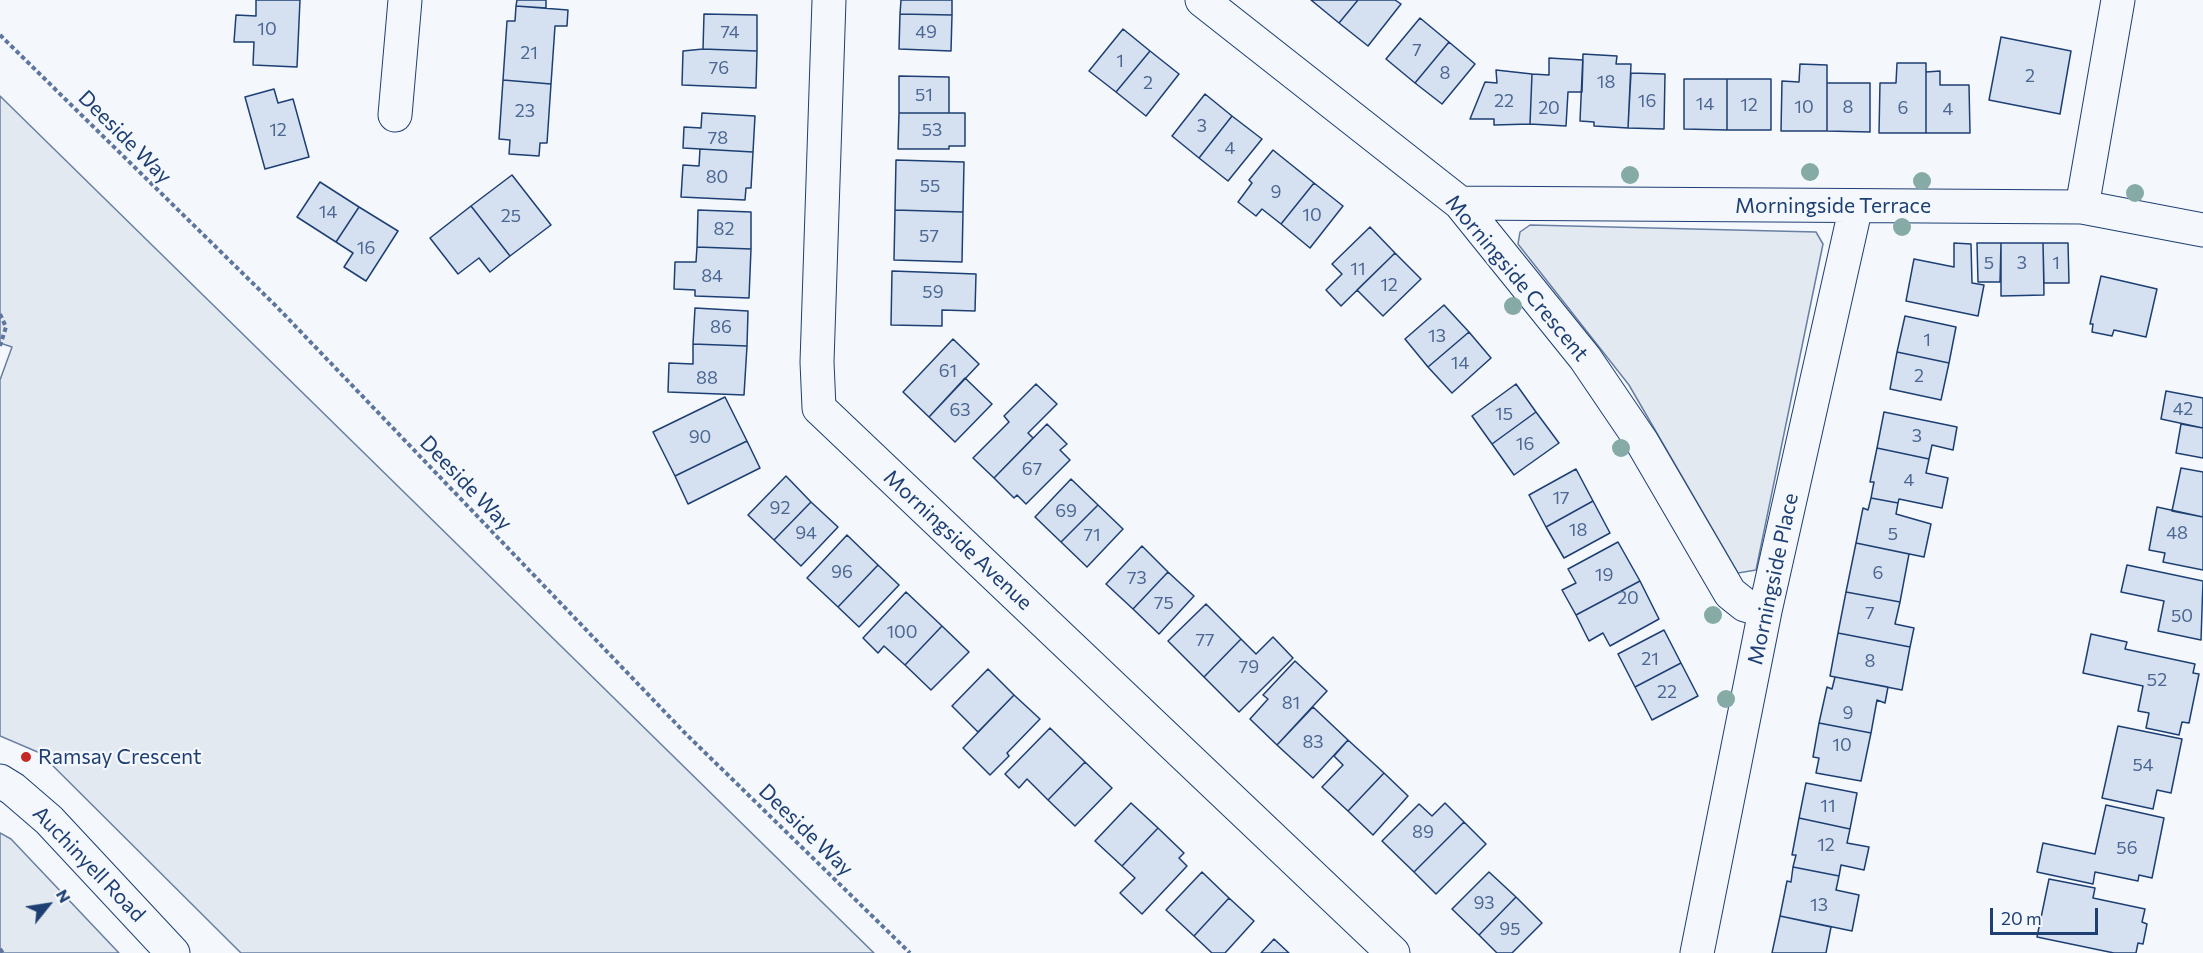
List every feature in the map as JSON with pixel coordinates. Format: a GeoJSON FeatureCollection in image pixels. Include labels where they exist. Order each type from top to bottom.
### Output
{"type":"FeatureCollection","features":[{"type":"Feature","properties":{"kind":"street"},"geometry":{"type":"LineString","coordinates":[[395,115],[405,0]]}},
{"type":"Feature","properties":{"kind":"street","name":"Morningside Avenue"},"geometry":{"type":"LineString","coordinates":[[829,0],[817,362],[819,408],[1393,953]]}},
{"type":"Feature","properties":{"kind":"street","name":"Morningside Crescent"},"geometry":{"type":"LineString","coordinates":[[1202,0],[1460,203],[1585,358],[1642,442],[1730,593],[1745,605],[1765,611]]}},
{"type":"Feature","properties":{"kind":"street"},"geometry":{"type":"LineString","coordinates":[[2082,207],[2118,0]]}},
{"type":"Feature","properties":{"kind":"street","name":"Morningside Terrace"},"geometry":{"type":"LineString","coordinates":[[1460,203],[2082,207],[2203,230]]}},
{"type":"Feature","properties":{"kind":"street","name":"Morningside Place"},"geometry":{"type":"LineString","coordinates":[[1697,953],[1765,611],[1856,206]]}},
{"type":"Feature","properties":{"kind":"street","name":"Auchinyell Road"},"geometry":{"type":"LineString","coordinates":[[0,781],[14,789],[49,820],[173,953]]}},
{"type":"Feature","properties":{"kind":"path","name":"Deeside Way"},"geometry":{"type":"LineString","coordinates":[[0,35],[277,307],[685,733],[910,953]]}},
{"type":"Feature","properties":{"kind":"path"},"geometry":{"type":"LineString","coordinates":[[0,314],[6,327],[0,346]]}},
{"type":"Feature","properties":{"kind":"path"},"geometry":{"type":"LineString","coordinates":[[0,949],[3,953]]}},
{"type":"Feature","properties":{"kind":"shaded area"},"geometry":{"type":"Polygon","coordinates":[[[0,96],[874,953],[241,953],[40,753],[0,736],[0,380],[12,347],[0,343],[0,96]]]}},
{"type":"Feature","properties":{"kind":"shaded area"},"geometry":{"type":"Polygon","coordinates":[[[1530,225],[1816,232],[1823,244],[1756,570],[1738,573],[1629,385],[1518,244],[1520,232],[1530,225]]]}},
{"type":"Feature","properties":{"kind":"shaded area"},"geometry":{"type":"Polygon","coordinates":[[[0,833],[11,839],[119,953],[0,953],[0,833]]]}},
{"type":"Feature","properties":{"kind":"building"},"geometry":{"type":"Polygon","coordinates":[[[256,0],[300,0],[297,67],[253,65],[254,42],[234,42],[236,15],[256,16],[256,0]]]}},
{"type":"Feature","properties":{"kind":"building"},"geometry":{"type":"Polygon","coordinates":[[[517,0],[546,0],[546,8],[516,6],[517,0]]]}},
{"type":"Feature","properties":{"kind":"building"},"geometry":{"type":"Polygon","coordinates":[[[901,0],[952,0],[952,15],[900,14],[901,0]]]}},
{"type":"Feature","properties":{"kind":"building"},"geometry":{"type":"Polygon","coordinates":[[[1311,0],[1358,0],[1339,23],[1311,0]]]}},
{"type":"Feature","properties":{"kind":"building"},"geometry":{"type":"Polygon","coordinates":[[[1358,0],[1395,0],[1401,4],[1368,46],[1339,23],[1358,0]]]}},
{"type":"Feature","properties":{"kind":"building"},"geometry":{"type":"Polygon","coordinates":[[[516,6],[568,10],[567,26],[555,26],[551,84],[503,80],[507,21],[515,21],[516,6]]]}},
{"type":"Feature","properties":{"kind":"building"},"geometry":{"type":"Polygon","coordinates":[[[704,14],[757,15],[757,51],[703,49],[704,14]]]}},
{"type":"Feature","properties":{"kind":"building"},"geometry":{"type":"Polygon","coordinates":[[[900,14],[952,15],[951,51],[899,49],[900,14]]]}},
{"type":"Feature","properties":{"kind":"building"},"geometry":{"type":"Polygon","coordinates":[[[1420,18],[1449,42],[1415,83],[1386,59],[1420,18]]]}},
{"type":"Feature","properties":{"kind":"building"},"geometry":{"type":"Polygon","coordinates":[[[1123,29],[1150,51],[1116,92],[1089,71],[1123,29]]]}},
{"type":"Feature","properties":{"kind":"building"},"geometry":{"type":"Polygon","coordinates":[[[2001,37],[2071,51],[2060,114],[1989,100],[2001,37]]]}},
{"type":"Feature","properties":{"kind":"building"},"geometry":{"type":"Polygon","coordinates":[[[1449,42],[1475,64],[1442,104],[1415,83],[1449,42]]]}},
{"type":"Feature","properties":{"kind":"building"},"geometry":{"type":"Polygon","coordinates":[[[703,49],[757,51],[756,88],[682,85],[683,51],[703,49]]]}},
{"type":"Feature","properties":{"kind":"building"},"geometry":{"type":"Polygon","coordinates":[[[1150,51],[1179,74],[1146,116],[1116,92],[1150,51]]]}},
{"type":"Feature","properties":{"kind":"building"},"geometry":{"type":"Polygon","coordinates":[[[1583,54],[1617,56],[1616,64],[1631,64],[1628,128],[1594,126],[1594,122],[1580,121],[1583,54]]]}},
{"type":"Feature","properties":{"kind":"building"},"geometry":{"type":"Polygon","coordinates":[[[1549,58],[1583,60],[1582,92],[1568,92],[1566,126],[1530,124],[1532,74],[1549,75],[1549,58]]]}},
{"type":"Feature","properties":{"kind":"building"},"geometry":{"type":"Polygon","coordinates":[[[1897,63],[1926,63],[1926,133],[1879,133],[1880,83],[1896,83],[1897,63]]]}},
{"type":"Feature","properties":{"kind":"building"},"geometry":{"type":"Polygon","coordinates":[[[1800,64],[1827,65],[1827,131],[1781,131],[1782,81],[1799,82],[1800,64]]]}},
{"type":"Feature","properties":{"kind":"building"},"geometry":{"type":"Polygon","coordinates":[[[1496,70],[1532,74],[1530,124],[1494,125],[1494,119],[1470,119],[1485,82],[1497,83],[1496,70]]]}},
{"type":"Feature","properties":{"kind":"building"},"geometry":{"type":"Polygon","coordinates":[[[1940,71],[1940,85],[1969,85],[1970,133],[1926,133],[1926,72],[1940,71]]]}},
{"type":"Feature","properties":{"kind":"building"},"geometry":{"type":"Polygon","coordinates":[[[1631,73],[1665,74],[1664,129],[1628,128],[1631,73]]]}},
{"type":"Feature","properties":{"kind":"building"},"geometry":{"type":"Polygon","coordinates":[[[899,76],[949,77],[949,113],[899,113],[899,76]]]}},
{"type":"Feature","properties":{"kind":"building"},"geometry":{"type":"Polygon","coordinates":[[[1684,79],[1727,79],[1727,130],[1684,129],[1684,79]]]}},
{"type":"Feature","properties":{"kind":"building"},"geometry":{"type":"Polygon","coordinates":[[[1727,79],[1771,79],[1771,130],[1727,130],[1727,79]]]}},
{"type":"Feature","properties":{"kind":"building"},"geometry":{"type":"Polygon","coordinates":[[[503,80],[551,84],[547,143],[540,143],[539,156],[509,154],[510,140],[499,139],[503,80]]]}},
{"type":"Feature","properties":{"kind":"building"},"geometry":{"type":"Polygon","coordinates":[[[1827,83],[1870,83],[1870,132],[1827,131],[1827,83]]]}},
{"type":"Feature","properties":{"kind":"building"},"geometry":{"type":"Polygon","coordinates":[[[274,89],[278,103],[293,99],[309,157],[265,169],[245,97],[274,89]]]}},
{"type":"Feature","properties":{"kind":"building"},"geometry":{"type":"Polygon","coordinates":[[[1205,94],[1232,116],[1199,158],[1172,136],[1205,94]]]}},
{"type":"Feature","properties":{"kind":"building"},"geometry":{"type":"Polygon","coordinates":[[[702,113],[755,116],[753,152],[683,148],[684,127],[701,128],[702,113]]]}},
{"type":"Feature","properties":{"kind":"building"},"geometry":{"type":"Polygon","coordinates":[[[899,113],[965,113],[965,146],[949,146],[949,149],[898,149],[899,113]]]}},
{"type":"Feature","properties":{"kind":"building"},"geometry":{"type":"Polygon","coordinates":[[[1232,116],[1262,139],[1228,181],[1199,158],[1232,116]]]}},
{"type":"Feature","properties":{"kind":"building"},"geometry":{"type":"Polygon","coordinates":[[[700,149],[753,152],[751,188],[746,188],[745,200],[681,197],[683,165],[699,166],[700,149]]]}},
{"type":"Feature","properties":{"kind":"building"},"geometry":{"type":"Polygon","coordinates":[[[1273,150],[1314,183],[1281,224],[1262,209],[1256,216],[1238,202],[1252,183],[1249,180],[1273,150]]]}},
{"type":"Feature","properties":{"kind":"building"},"geometry":{"type":"Polygon","coordinates":[[[896,160],[964,162],[963,212],[895,210],[896,160]]]}},
{"type":"Feature","properties":{"kind":"building"},"geometry":{"type":"Polygon","coordinates":[[[512,175],[551,225],[510,256],[471,206],[512,175]]]}},
{"type":"Feature","properties":{"kind":"building"},"geometry":{"type":"Polygon","coordinates":[[[320,182],[359,207],[336,242],[297,217],[320,182]]]}},
{"type":"Feature","properties":{"kind":"building"},"geometry":{"type":"Polygon","coordinates":[[[1314,183],[1343,206],[1310,248],[1281,224],[1314,183]]]}},
{"type":"Feature","properties":{"kind":"building"},"geometry":{"type":"Polygon","coordinates":[[[471,206],[510,256],[490,272],[479,258],[458,274],[430,238],[471,206]]]}},
{"type":"Feature","properties":{"kind":"building"},"geometry":{"type":"Polygon","coordinates":[[[359,207],[398,231],[366,281],[344,267],[353,253],[336,242],[359,207]]]}},
{"type":"Feature","properties":{"kind":"building"},"geometry":{"type":"Polygon","coordinates":[[[698,210],[751,212],[751,249],[697,247],[698,210]]]}},
{"type":"Feature","properties":{"kind":"building"},"geometry":{"type":"Polygon","coordinates":[[[895,210],[963,212],[962,262],[894,260],[895,210]]]}},
{"type":"Feature","properties":{"kind":"building"},"geometry":{"type":"Polygon","coordinates":[[[1370,227],[1395,253],[1341,306],[1326,290],[1342,274],[1332,264],[1370,227]]]}},
{"type":"Feature","properties":{"kind":"building"},"geometry":{"type":"Polygon","coordinates":[[[1954,243],[1971,244],[1972,283],[1984,285],[1978,316],[1906,301],[1914,259],[1954,267],[1954,243]]]}},
{"type":"Feature","properties":{"kind":"building"},"geometry":{"type":"Polygon","coordinates":[[[1977,243],[2001,243],[2000,282],[1978,282],[1977,243]]]}},
{"type":"Feature","properties":{"kind":"building"},"geometry":{"type":"Polygon","coordinates":[[[2001,243],[2043,243],[2044,295],[2001,296],[2001,243]]]}},
{"type":"Feature","properties":{"kind":"building"},"geometry":{"type":"Polygon","coordinates":[[[2043,243],[2068,243],[2069,283],[2044,283],[2043,243]]]}},
{"type":"Feature","properties":{"kind":"building"},"geometry":{"type":"Polygon","coordinates":[[[697,247],[751,249],[749,298],[695,296],[695,290],[674,289],[675,262],[696,262],[697,247]]]}},
{"type":"Feature","properties":{"kind":"building"},"geometry":{"type":"Polygon","coordinates":[[[1395,253],[1421,279],[1383,316],[1357,290],[1395,253]]]}},
{"type":"Feature","properties":{"kind":"building"},"geometry":{"type":"Polygon","coordinates":[[[892,271],[976,274],[975,311],[942,310],[942,326],[891,325],[892,271]]]}},
{"type":"Feature","properties":{"kind":"building"},"geometry":{"type":"Polygon","coordinates":[[[2101,276],[2157,289],[2146,337],[2114,330],[2112,336],[2092,332],[2093,324],[2090,324],[2101,276]]]}},
{"type":"Feature","properties":{"kind":"building"},"geometry":{"type":"Polygon","coordinates":[[[1444,305],[1469,332],[1428,367],[1405,339],[1444,305]]]}},
{"type":"Feature","properties":{"kind":"building"},"geometry":{"type":"Polygon","coordinates":[[[695,308],[748,311],[747,346],[693,344],[695,308]]]}},
{"type":"Feature","properties":{"kind":"building"},"geometry":{"type":"Polygon","coordinates":[[[1905,316],[1956,327],[1949,363],[1897,352],[1905,316]]]}},
{"type":"Feature","properties":{"kind":"building"},"geometry":{"type":"Polygon","coordinates":[[[1469,332],[1491,358],[1452,393],[1428,367],[1469,332]]]}},
{"type":"Feature","properties":{"kind":"building"},"geometry":{"type":"Polygon","coordinates":[[[953,339],[979,364],[929,417],[903,392],[953,339]]]}},
{"type":"Feature","properties":{"kind":"building"},"geometry":{"type":"Polygon","coordinates":[[[693,344],[747,346],[744,395],[668,392],[669,363],[693,364],[693,344]]]}},
{"type":"Feature","properties":{"kind":"building"},"geometry":{"type":"Polygon","coordinates":[[[1897,352],[1949,363],[1941,400],[1890,389],[1897,352]]]}},
{"type":"Feature","properties":{"kind":"building"},"geometry":{"type":"Polygon","coordinates":[[[965,378],[992,404],[955,442],[929,417],[965,378]]]}},
{"type":"Feature","properties":{"kind":"building"},"geometry":{"type":"Polygon","coordinates":[[[1036,384],[1057,404],[1028,433],[1033,438],[994,478],[973,458],[1009,422],[1004,416],[1036,384]]]}},
{"type":"Feature","properties":{"kind":"building"},"geometry":{"type":"Polygon","coordinates":[[[1516,384],[1536,412],[1492,444],[1472,416],[1516,384]]]}},
{"type":"Feature","properties":{"kind":"building"},"geometry":{"type":"Polygon","coordinates":[[[2166,391],[2203,398],[2203,428],[2161,419],[2166,391]]]}},
{"type":"Feature","properties":{"kind":"building"},"geometry":{"type":"Polygon","coordinates":[[[725,397],[747,441],[675,476],[653,432],[725,397]]]}},
{"type":"Feature","properties":{"kind":"building"},"geometry":{"type":"Polygon","coordinates":[[[1536,412],[1559,443],[1514,475],[1492,444],[1536,412]]]}},
{"type":"Feature","properties":{"kind":"building"},"geometry":{"type":"Polygon","coordinates":[[[1884,412],[1957,427],[1953,450],[1932,445],[1929,459],[1877,448],[1884,412]]]}},
{"type":"Feature","properties":{"kind":"building"},"geometry":{"type":"Polygon","coordinates":[[[1047,424],[1067,444],[1060,450],[1070,460],[1026,504],[1017,495],[1014,498],[994,478],[1047,424]]]}},
{"type":"Feature","properties":{"kind":"building"},"geometry":{"type":"Polygon","coordinates":[[[2181,424],[2203,428],[2203,458],[2176,453],[2181,424]]]}},
{"type":"Feature","properties":{"kind":"building"},"geometry":{"type":"Polygon","coordinates":[[[747,441],[760,468],[688,504],[675,476],[747,441]]]}},
{"type":"Feature","properties":{"kind":"building"},"geometry":{"type":"Polygon","coordinates":[[[1877,448],[1929,459],[1926,473],[1948,478],[1942,508],[1899,499],[1898,503],[1871,498],[1874,482],[1870,482],[1877,448]]]}},
{"type":"Feature","properties":{"kind":"building"},"geometry":{"type":"Polygon","coordinates":[[[2181,468],[2203,472],[2203,517],[2172,511],[2181,468]]]}},
{"type":"Feature","properties":{"kind":"building"},"geometry":{"type":"Polygon","coordinates":[[[1576,469],[1593,501],[1546,527],[1529,495],[1576,469]]]}},
{"type":"Feature","properties":{"kind":"building"},"geometry":{"type":"Polygon","coordinates":[[[786,476],[811,502],[774,540],[748,515],[786,476]]]}},
{"type":"Feature","properties":{"kind":"building"},"geometry":{"type":"Polygon","coordinates":[[[1071,479],[1098,505],[1061,542],[1035,517],[1071,479]]]}},
{"type":"Feature","properties":{"kind":"building"},"geometry":{"type":"Polygon","coordinates":[[[1871,498],[1898,503],[1896,514],[1931,524],[1924,557],[1856,543],[1863,508],[1868,510],[1871,498]]]}},
{"type":"Feature","properties":{"kind":"building"},"geometry":{"type":"Polygon","coordinates":[[[1593,501],[1610,533],[1564,558],[1546,527],[1593,501]]]}},
{"type":"Feature","properties":{"kind":"building"},"geometry":{"type":"Polygon","coordinates":[[[811,502],[838,527],[801,566],[774,540],[811,502]]]}},
{"type":"Feature","properties":{"kind":"building"},"geometry":{"type":"Polygon","coordinates":[[[1098,505],[1123,529],[1087,567],[1061,542],[1098,505]]]}},
{"type":"Feature","properties":{"kind":"building"},"geometry":{"type":"Polygon","coordinates":[[[2157,507],[2203,517],[2203,570],[2163,562],[2165,553],[2149,550],[2157,507]]]}},
{"type":"Feature","properties":{"kind":"building"},"geometry":{"type":"Polygon","coordinates":[[[847,535],[878,565],[838,607],[807,578],[847,535]]]}},
{"type":"Feature","properties":{"kind":"building"},"geometry":{"type":"Polygon","coordinates":[[[1618,542],[1640,581],[1576,615],[1562,590],[1576,583],[1568,569],[1618,542]]]}},
{"type":"Feature","properties":{"kind":"building"},"geometry":{"type":"Polygon","coordinates":[[[1856,543],[1909,554],[1900,602],[1846,592],[1856,543]]]}},
{"type":"Feature","properties":{"kind":"building"},"geometry":{"type":"Polygon","coordinates":[[[1142,546],[1168,572],[1133,609],[1106,584],[1142,546]]]}},
{"type":"Feature","properties":{"kind":"building"},"geometry":{"type":"Polygon","coordinates":[[[878,565],[899,585],[859,627],[838,607],[878,565]]]}},
{"type":"Feature","properties":{"kind":"building"},"geometry":{"type":"Polygon","coordinates":[[[2127,565],[2203,581],[2201,640],[2158,631],[2164,601],[2121,592],[2127,565]]]}},
{"type":"Feature","properties":{"kind":"building"},"geometry":{"type":"Polygon","coordinates":[[[1168,572],[1194,596],[1159,634],[1133,609],[1168,572]]]}},
{"type":"Feature","properties":{"kind":"building"},"geometry":{"type":"Polygon","coordinates":[[[1640,581],[1659,619],[1610,646],[1603,633],[1589,641],[1576,615],[1640,581]]]}},
{"type":"Feature","properties":{"kind":"building"},"geometry":{"type":"Polygon","coordinates":[[[906,592],[942,626],[905,665],[884,646],[878,653],[863,638],[906,592]]]}},
{"type":"Feature","properties":{"kind":"building"},"geometry":{"type":"Polygon","coordinates":[[[1846,592],[1900,602],[1895,624],[1914,628],[1910,647],[1838,633],[1846,592]]]}},
{"type":"Feature","properties":{"kind":"building"},"geometry":{"type":"Polygon","coordinates":[[[1206,604],[1241,639],[1204,677],[1168,641],[1206,604]]]}},
{"type":"Feature","properties":{"kind":"building"},"geometry":{"type":"Polygon","coordinates":[[[942,626],[969,652],[931,690],[905,665],[942,626]]]}},
{"type":"Feature","properties":{"kind":"building"},"geometry":{"type":"Polygon","coordinates":[[[1664,630],[1681,663],[1635,687],[1618,654],[1664,630]]]}},
{"type":"Feature","properties":{"kind":"building"},"geometry":{"type":"Polygon","coordinates":[[[1838,633],[1910,647],[1902,690],[1830,676],[1838,633]]]}},
{"type":"Feature","properties":{"kind":"building"},"geometry":{"type":"Polygon","coordinates":[[[2091,634],[2127,642],[2125,649],[2195,664],[2193,673],[2199,674],[2189,723],[2182,722],[2179,735],[2146,728],[2149,713],[2138,711],[2143,686],[2083,673],[2091,634]]]}},
{"type":"Feature","properties":{"kind":"building"},"geometry":{"type":"Polygon","coordinates":[[[1273,637],[1293,658],[1239,712],[1204,677],[1241,639],[1256,654],[1273,637]]]}},
{"type":"Feature","properties":{"kind":"building"},"geometry":{"type":"Polygon","coordinates":[[[1295,661],[1327,691],[1277,745],[1250,719],[1268,699],[1263,695],[1295,661]]]}},
{"type":"Feature","properties":{"kind":"building"},"geometry":{"type":"Polygon","coordinates":[[[1681,663],[1698,696],[1652,720],[1635,687],[1681,663]]]}},
{"type":"Feature","properties":{"kind":"building"},"geometry":{"type":"Polygon","coordinates":[[[988,669],[1014,695],[978,732],[952,706],[988,669]]]}},
{"type":"Feature","properties":{"kind":"building"},"geometry":{"type":"Polygon","coordinates":[[[1835,677],[1888,687],[1885,703],[1877,700],[1871,733],[1819,723],[1827,687],[1832,689],[1835,677]]]}},
{"type":"Feature","properties":{"kind":"building"},"geometry":{"type":"Polygon","coordinates":[[[1014,695],[1040,719],[1007,753],[1009,756],[990,775],[963,748],[1014,695]]]}},
{"type":"Feature","properties":{"kind":"building"},"geometry":{"type":"Polygon","coordinates":[[[1313,707],[1348,740],[1313,778],[1277,745],[1313,707]]]}},
{"type":"Feature","properties":{"kind":"building"},"geometry":{"type":"Polygon","coordinates":[[[1819,723],[1871,733],[1861,781],[1816,773],[1819,758],[1813,757],[1819,723]]]}},
{"type":"Feature","properties":{"kind":"building"},"geometry":{"type":"Polygon","coordinates":[[[2118,726],[2182,739],[2171,793],[2157,790],[2153,809],[2102,798],[2118,726]]]}},
{"type":"Feature","properties":{"kind":"building"},"geometry":{"type":"Polygon","coordinates":[[[1050,728],[1085,762],[1048,800],[1027,779],[1019,788],[1005,774],[1050,728]]]}},
{"type":"Feature","properties":{"kind":"building"},"geometry":{"type":"Polygon","coordinates":[[[1348,740],[1384,773],[1348,811],[1322,787],[1343,765],[1334,756],[1348,740]]]}},
{"type":"Feature","properties":{"kind":"building"},"geometry":{"type":"Polygon","coordinates":[[[1085,762],[1112,788],[1075,826],[1048,800],[1085,762]]]}},
{"type":"Feature","properties":{"kind":"building"},"geometry":{"type":"Polygon","coordinates":[[[1384,773],[1408,796],[1373,835],[1348,811],[1384,773]]]}},
{"type":"Feature","properties":{"kind":"building"},"geometry":{"type":"Polygon","coordinates":[[[1806,783],[1857,793],[1850,829],[1799,818],[1806,783]]]}},
{"type":"Feature","properties":{"kind":"building"},"geometry":{"type":"Polygon","coordinates":[[[1131,803],[1158,828],[1122,866],[1095,841],[1131,803]]]}},
{"type":"Feature","properties":{"kind":"building"},"geometry":{"type":"Polygon","coordinates":[[[1445,803],[1464,822],[1414,872],[1382,841],[1419,804],[1432,816],[1445,803]]]}},
{"type":"Feature","properties":{"kind":"building"},"geometry":{"type":"Polygon","coordinates":[[[2106,805],[2164,818],[2152,878],[2139,875],[2138,881],[2095,872],[2093,884],[2037,872],[2043,843],[2095,854],[2106,805]]]}},
{"type":"Feature","properties":{"kind":"building"},"geometry":{"type":"Polygon","coordinates":[[[1799,818],[1850,829],[1847,843],[1869,847],[1864,870],[1841,865],[1839,876],[1793,867],[1796,855],[1792,855],[1799,818]]]}},
{"type":"Feature","properties":{"kind":"building"},"geometry":{"type":"Polygon","coordinates":[[[1464,822],[1486,844],[1436,894],[1414,872],[1464,822]]]}},
{"type":"Feature","properties":{"kind":"building"},"geometry":{"type":"Polygon","coordinates":[[[1158,828],[1184,853],[1179,858],[1187,866],[1142,914],[1120,893],[1135,878],[1122,866],[1158,828]]]}},
{"type":"Feature","properties":{"kind":"building"},"geometry":{"type":"Polygon","coordinates":[[[1793,867],[1839,876],[1836,890],[1859,895],[1852,931],[1780,916],[1787,881],[1791,882],[1793,867]]]}},
{"type":"Feature","properties":{"kind":"building"},"geometry":{"type":"Polygon","coordinates":[[[1202,872],[1229,898],[1194,936],[1166,910],[1202,872]]]}},
{"type":"Feature","properties":{"kind":"building"},"geometry":{"type":"Polygon","coordinates":[[[1489,872],[1516,897],[1479,935],[1452,909],[1489,872]]]}},
{"type":"Feature","properties":{"kind":"building"},"geometry":{"type":"Polygon","coordinates":[[[2049,879],[2095,888],[2093,898],[2145,909],[2142,922],[2147,924],[2143,944],[2138,943],[2136,953],[2114,953],[2037,937],[2049,879]]]}},
{"type":"Feature","properties":{"kind":"building"},"geometry":{"type":"Polygon","coordinates":[[[1516,897],[1542,923],[1512,953],[1497,953],[1479,935],[1516,897]]]}},
{"type":"Feature","properties":{"kind":"building"},"geometry":{"type":"Polygon","coordinates":[[[1229,898],[1254,921],[1225,953],[1212,953],[1194,936],[1229,898]]]}},
{"type":"Feature","properties":{"kind":"building"},"geometry":{"type":"Polygon","coordinates":[[[1780,916],[1831,927],[1826,953],[1772,953],[1780,916]]]}},
{"type":"Feature","properties":{"kind":"building"},"geometry":{"type":"Polygon","coordinates":[[[1274,939],[1289,953],[1261,953],[1274,939]]]}},
{"type":"Feature","properties":{"kind":"place","name":"Ramsay Crescent"},"geometry":{"type":"Point","coordinates":[26,757]}}]}
